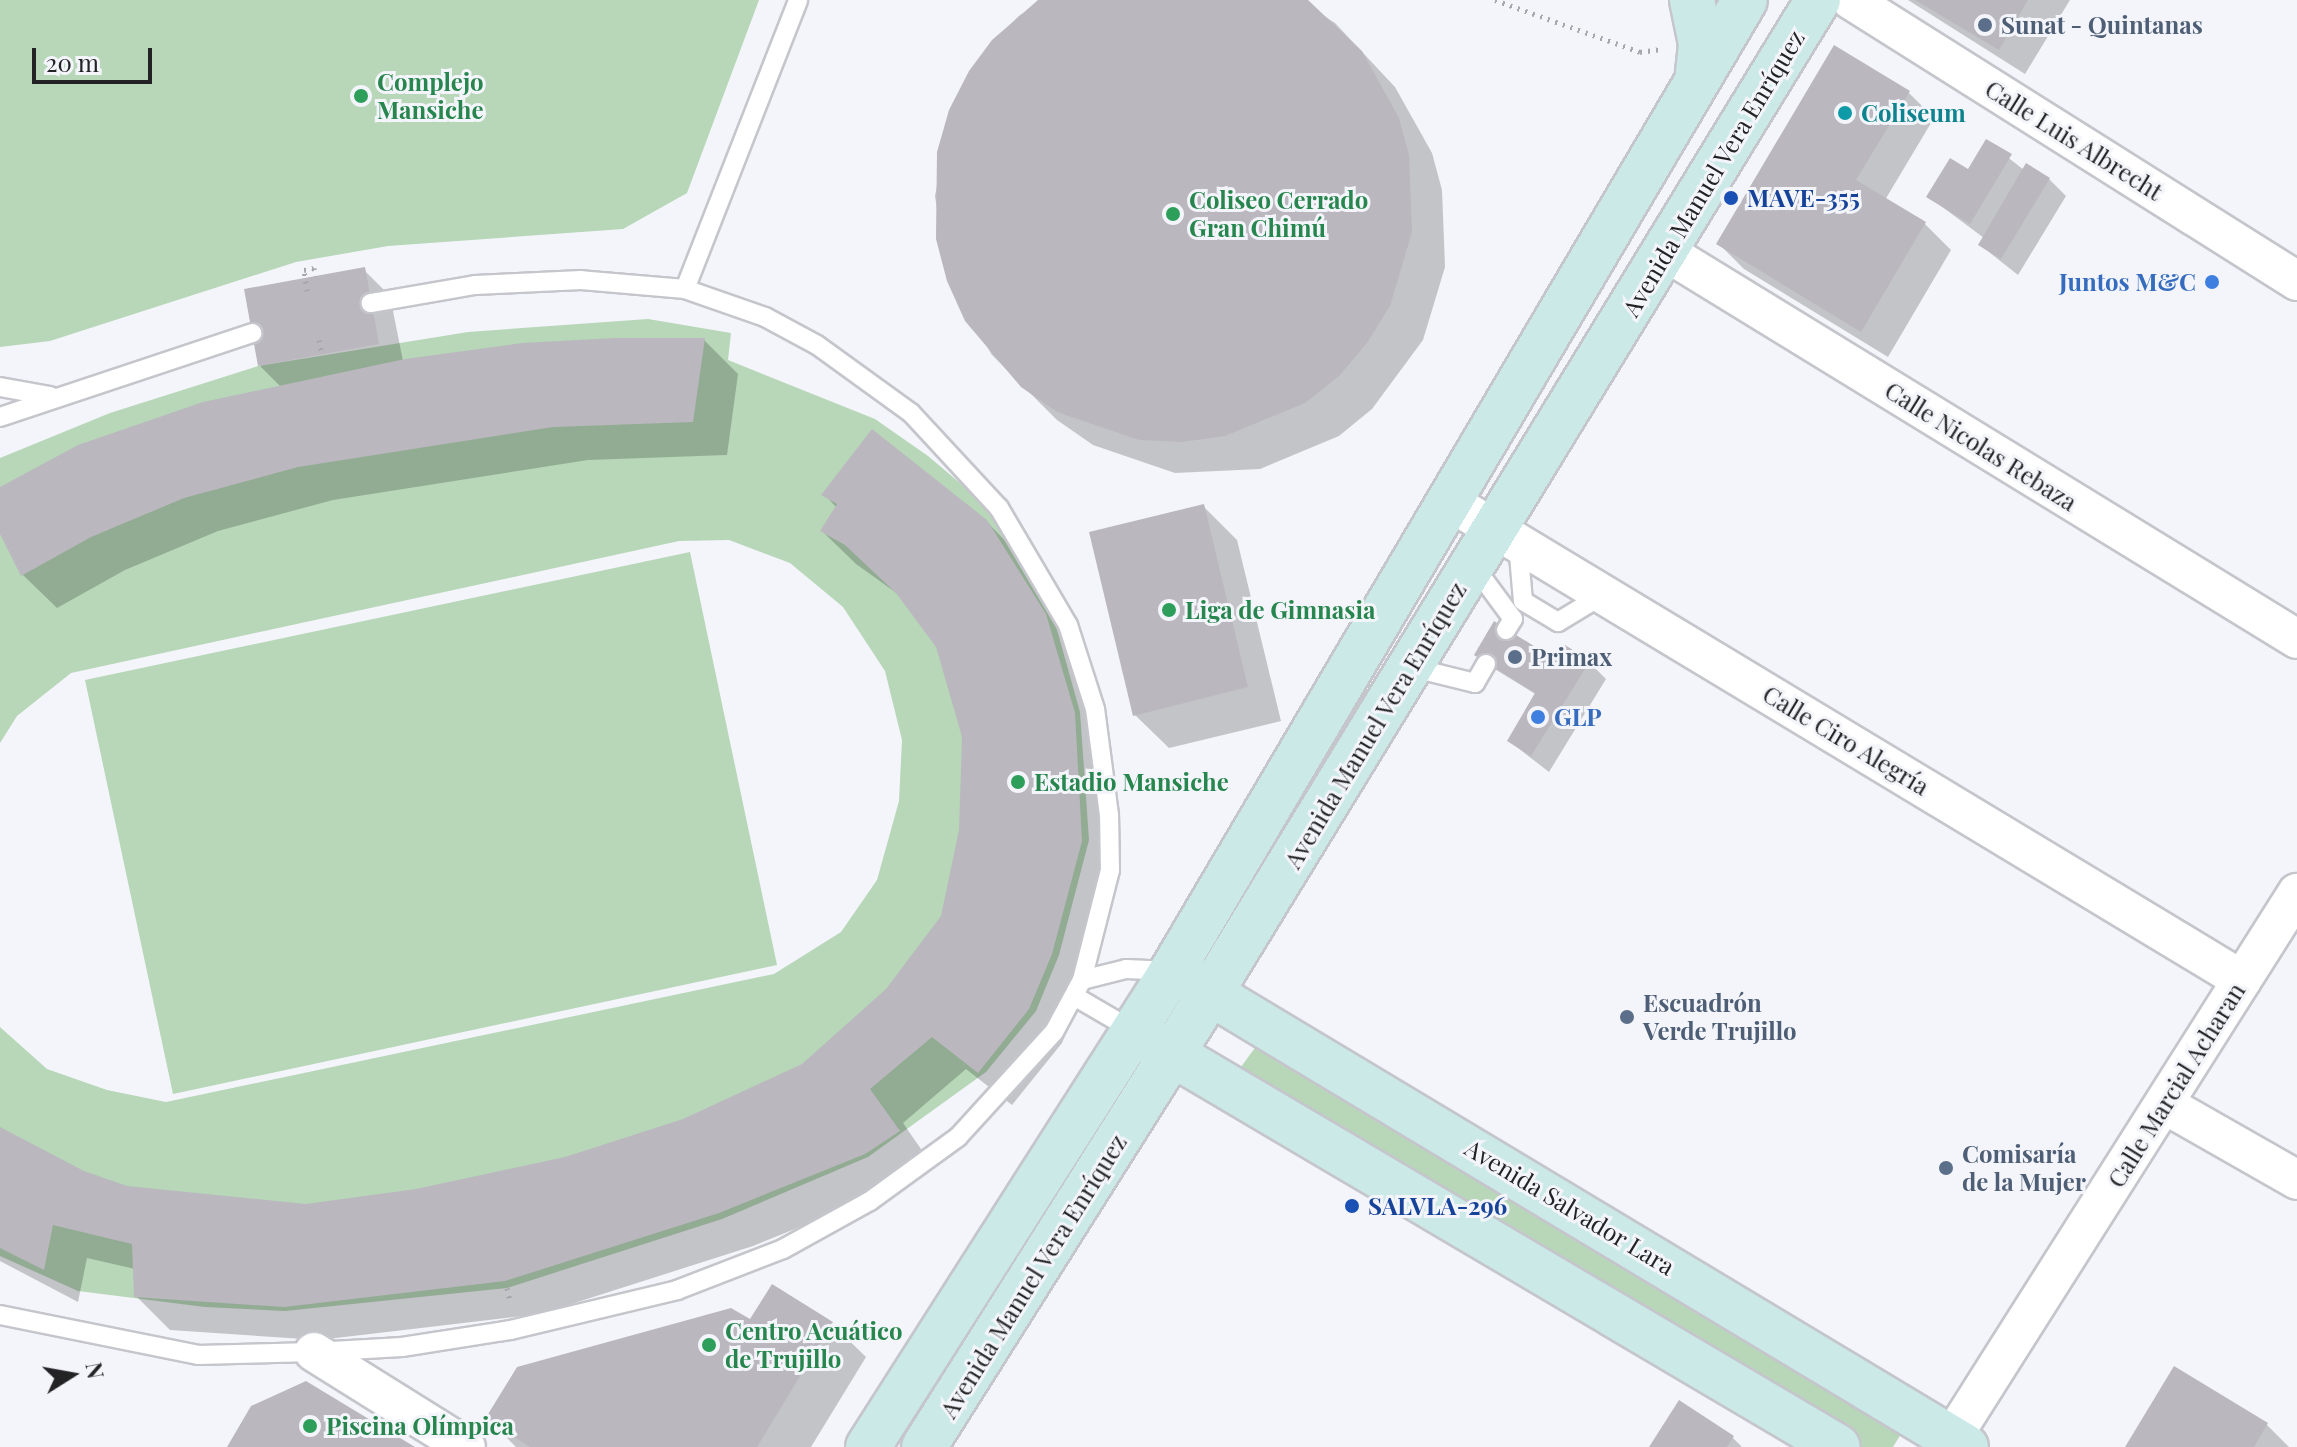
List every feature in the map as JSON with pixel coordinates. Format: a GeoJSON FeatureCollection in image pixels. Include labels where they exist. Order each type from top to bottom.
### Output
{"type":"FeatureCollection","features":[{"type":"Feature","properties":{"kind":"main road"},"geometry":{"type":"LineString","coordinates":[[1692,0],[1699,62]]}},
{"type":"Feature","properties":{"kind":"main road","name":"Avenida Manuel Vera Enríquez"},"geometry":{"type":"LineString","coordinates":[[868,1447],[1172,971],[1450,502],[1699,62],[1745,0]]}},
{"type":"Feature","properties":{"kind":"main road","name":"Avenida Manuel Vera Enríquez"},"geometry":{"type":"LineString","coordinates":[[924,1447],[1172,1055],[1473,565],[1506,534],[1666,252],[1818,0]]}},
{"type":"Feature","properties":{"kind":"main road"},"geometry":{"type":"LineString","coordinates":[[1366,643],[1410,667]]}},
{"type":"Feature","properties":{"kind":"main road"},"geometry":{"type":"LineString","coordinates":[[1280,789],[1322,810]]}},
{"type":"Feature","properties":{"kind":"main road","name":"Avenida Salvador Lara"},"geometry":{"type":"LineString","coordinates":[[1172,971],[1954,1444]]}},
{"type":"Feature","properties":{"kind":"main road"},"geometry":{"type":"LineString","coordinates":[[1135,1031],[1838,1447]]}},
{"type":"Feature","properties":{"kind":"street","name":"Calle Luis Albrecht"},"geometry":{"type":"LineString","coordinates":[[1851,0],[2297,281]]}},
{"type":"Feature","properties":{"kind":"street","name":"Calle Nicolas Rebaza"},"geometry":{"type":"LineString","coordinates":[[1666,252],[2297,639]]}},
{"type":"Feature","properties":{"kind":"street","name":"Calle Ciro Alegría"},"geometry":{"type":"LineString","coordinates":[[1450,502],[2242,980]]}},
{"type":"Feature","properties":{"kind":"street","name":"Calle Marcial Acharan"},"geometry":{"type":"LineString","coordinates":[[1954,1444],[2297,893]]}},
{"type":"Feature","properties":{"kind":"street"},"geometry":{"type":"LineString","coordinates":[[2164,1104],[2297,1180]]}},
{"type":"Feature","properties":{"kind":"street"},"geometry":{"type":"LineString","coordinates":[[314,1352],[466,1447]]}},
{"type":"Feature","properties":{"kind":"lane"},"geometry":{"type":"LineString","coordinates":[[685,289],[798,0]]}},
{"type":"Feature","properties":{"kind":"lane"},"geometry":{"type":"LineString","coordinates":[[0,1315],[198,1355],[314,1352],[402,1347],[511,1330],[677,1290],[783,1249],[870,1201],[958,1137],[1054,1032],[1078,988],[1110,870],[1109,815],[1068,625],[999,508],[911,413],[817,345],[765,317],[685,289],[581,280],[475,285],[371,303]]}},
{"type":"Feature","properties":{"kind":"lane"},"geometry":{"type":"LineString","coordinates":[[0,417],[50,396],[252,333]]}},
{"type":"Feature","properties":{"kind":"lane"},"geometry":{"type":"LineString","coordinates":[[0,387],[50,396]]}},
{"type":"Feature","properties":{"kind":"lane"},"geometry":{"type":"LineString","coordinates":[[1473,565],[1510,624],[1523,601],[1506,534]]}},
{"type":"Feature","properties":{"kind":"lane"},"geometry":{"type":"LineString","coordinates":[[1523,601],[1558,622],[1604,594]]}},
{"type":"Feature","properties":{"kind":"lane"},"geometry":{"type":"LineString","coordinates":[[1410,667],[1475,683],[1486,664]]}},
{"type":"Feature","properties":{"kind":"lane"},"geometry":{"type":"LineString","coordinates":[[1078,988],[1126,969],[1172,971]]}},
{"type":"Feature","properties":{"kind":"lane"},"geometry":{"type":"LineString","coordinates":[[1078,988],[1135,1031]]}},
{"type":"Feature","properties":{"kind":"path"},"geometry":{"type":"LineString","coordinates":[[1495,0],[1640,52],[1699,62]]}},
{"type":"Feature","properties":{"kind":"path"},"geometry":{"type":"LineString","coordinates":[[307,291],[304,270],[314,268],[315,276]]}},
{"type":"Feature","properties":{"kind":"path"},"geometry":{"type":"LineString","coordinates":[[319,340],[322,355]]}},
{"type":"Feature","properties":{"kind":"path"},"geometry":{"type":"LineString","coordinates":[[507,1288],[510,1301]]}},
{"type":"Feature","properties":{"kind":"green space","name":"Complejo Mansiche"},"geometry":{"type":"Polygon","coordinates":[[[0,0],[759,0],[687,193],[623,229],[388,246],[296,262],[50,341],[0,347],[0,0]]]}},
{"type":"Feature","properties":{"kind":"green space","name":"Estadio Mansiche"},"geometry":{"type":"Polygon","coordinates":[[[648,319],[731,333],[728,360],[875,419],[928,456],[992,510],[1052,612],[1080,712],[1089,840],[1059,955],[1036,1011],[986,1072],[868,1157],[722,1219],[507,1288],[285,1311],[205,1307],[78,1291],[0,1256],[0,1027],[47,1069],[107,1090],[166,1102],[774,974],[841,932],[877,880],[899,801],[902,740],[885,671],[843,607],[790,563],[729,540],[679,541],[71,673],[17,716],[0,743],[0,458],[110,413],[258,366],[468,332],[648,319]]]}},
{"type":"Feature","properties":{"kind":"green space"},"geometry":{"type":"Polygon","coordinates":[[[690,552],[777,965],[173,1094],[85,680],[690,552]]]}},
{"type":"Feature","properties":{"kind":"green space"},"geometry":{"type":"Polygon","coordinates":[[[1257,1045],[1904,1429],[1893,1447],[1854,1447],[1238,1071],[1257,1045]]]}},
{"type":"Feature","properties":{"kind":"building","name":"Coliseo Cerrado Gran Chimú"},"geometry":{"type":"Polygon","coordinates":[[[1038,0],[1308,0],[1362,51],[1399,118],[1409,155],[1412,232],[1390,306],[1367,343],[1339,376],[1305,403],[1225,436],[1182,442],[1139,440],[1057,412],[1021,387],[965,321],[947,281],[936,239],[937,152],[949,110],[969,71],[992,40],[1038,0]]]}},
{"type":"Feature","properties":{"kind":"building","name":"Sunat - Quintanas"},"geometry":{"type":"Polygon","coordinates":[[[1915,0],[2028,0],[1999,50],[1915,0]]]}},
{"type":"Feature","properties":{"kind":"building"},"geometry":{"type":"Polygon","coordinates":[[[1834,45],[1910,91],[1856,180],[1926,222],[1861,332],[1716,244],[1834,45]]]}},
{"type":"Feature","properties":{"kind":"building"},"geometry":{"type":"Polygon","coordinates":[[[1986,139],[2012,154],[1970,224],[1926,197],[1950,158],[1968,169],[1986,139]]]}},
{"type":"Feature","properties":{"kind":"building"},"geometry":{"type":"Polygon","coordinates":[[[2026,163],[2050,178],[2001,259],[1978,245],[2026,163]]]}},
{"type":"Feature","properties":{"kind":"building"},"geometry":{"type":"Polygon","coordinates":[[[365,267],[379,344],[258,366],[244,289],[365,267]]]}},
{"type":"Feature","properties":{"kind":"building"},"geometry":{"type":"Polygon","coordinates":[[[615,338],[705,338],[693,422],[553,427],[298,467],[184,498],[91,537],[21,576],[0,534],[0,487],[78,445],[203,402],[405,359],[522,343],[615,338]]]}},
{"type":"Feature","properties":{"kind":"building"},"geometry":{"type":"Polygon","coordinates":[[[872,429],[987,520],[1046,614],[1075,713],[1082,841],[1052,954],[1029,1009],[978,1073],[932,1037],[870,1089],[900,1131],[865,1154],[719,1213],[505,1281],[284,1307],[134,1297],[132,1244],[53,1225],[44,1270],[0,1248],[0,1127],[84,1171],[127,1186],[306,1204],[416,1189],[565,1157],[683,1119],[802,1064],[886,989],[941,916],[959,830],[962,737],[936,647],[896,593],[845,545],[820,531],[837,504],[821,495],[872,429]]]}},
{"type":"Feature","properties":{"kind":"building","name":"Liga de Gimnasia"},"geometry":{"type":"Polygon","coordinates":[[[1204,504],[1248,687],[1133,716],[1089,532],[1204,504]]]}},
{"type":"Feature","properties":{"kind":"building"},"geometry":{"type":"Polygon","coordinates":[[[1494,621],[1556,660],[1565,645],[1590,661],[1531,756],[1507,741],[1535,693],[1474,655],[1494,621]]]}},
{"type":"Feature","properties":{"kind":"building","name":"Centro Acuático de Trujillo"},"geometry":{"type":"Polygon","coordinates":[[[772,1284],[833,1322],[757,1447],[530,1447],[485,1419],[517,1367],[731,1308],[750,1319],[772,1284]]]}},
{"type":"Feature","properties":{"kind":"building"},"geometry":{"type":"Polygon","coordinates":[[[2174,1366],[2268,1423],[2254,1447],[2125,1447],[2174,1366]]]}},
{"type":"Feature","properties":{"kind":"building","name":"Piscina Olímpica"},"geometry":{"type":"Polygon","coordinates":[[[306,1381],[415,1447],[227,1447],[251,1406],[306,1381]]]}},
{"type":"Feature","properties":{"kind":"building"},"geometry":{"type":"Polygon","coordinates":[[[1679,1400],[1734,1436],[1727,1447],[1649,1447],[1679,1400]]]}},
{"type":"Feature","properties":{"kind":"place","name":"Sunat - Quintanas"},"geometry":{"type":"Point","coordinates":[1985,25]}},
{"type":"Feature","properties":{"kind":"place","name":"Complejo Mansiche"},"geometry":{"type":"Point","coordinates":[361,96]}},
{"type":"Feature","properties":{"kind":"place","name":"Coliseum"},"geometry":{"type":"Point","coordinates":[1845,113]}},
{"type":"Feature","properties":{"kind":"place","name":"MAVE-355"},"geometry":{"type":"Point","coordinates":[1731,198]}},
{"type":"Feature","properties":{"kind":"place","name":"Coliseo Cerrado Gran Chimú"},"geometry":{"type":"Point","coordinates":[1173,214]}},
{"type":"Feature","properties":{"kind":"place","name":"Juntos M&C"},"geometry":{"type":"Point","coordinates":[2212,282]}},
{"type":"Feature","properties":{"kind":"place","name":"Liga de Gimnasia"},"geometry":{"type":"Point","coordinates":[1169,610]}},
{"type":"Feature","properties":{"kind":"place","name":"Primax"},"geometry":{"type":"Point","coordinates":[1515,657]}},
{"type":"Feature","properties":{"kind":"place","name":"GLP"},"geometry":{"type":"Point","coordinates":[1538,717]}},
{"type":"Feature","properties":{"kind":"place","name":"Estadio Mansiche"},"geometry":{"type":"Point","coordinates":[1018,782]}},
{"type":"Feature","properties":{"kind":"place","name":"Escuadrón Verde Trujillo"},"geometry":{"type":"Point","coordinates":[1627,1017]}},
{"type":"Feature","properties":{"kind":"place","name":"Comisaría de la Mujer"},"geometry":{"type":"Point","coordinates":[1946,1168]}},
{"type":"Feature","properties":{"kind":"place","name":"SALVLA-296"},"geometry":{"type":"Point","coordinates":[1352,1206]}},
{"type":"Feature","properties":{"kind":"place","name":"Centro Acuático de Trujillo"},"geometry":{"type":"Point","coordinates":[709,1345]}},
{"type":"Feature","properties":{"kind":"place","name":"Piscina Olímpica"},"geometry":{"type":"Point","coordinates":[310,1426]}}]}
